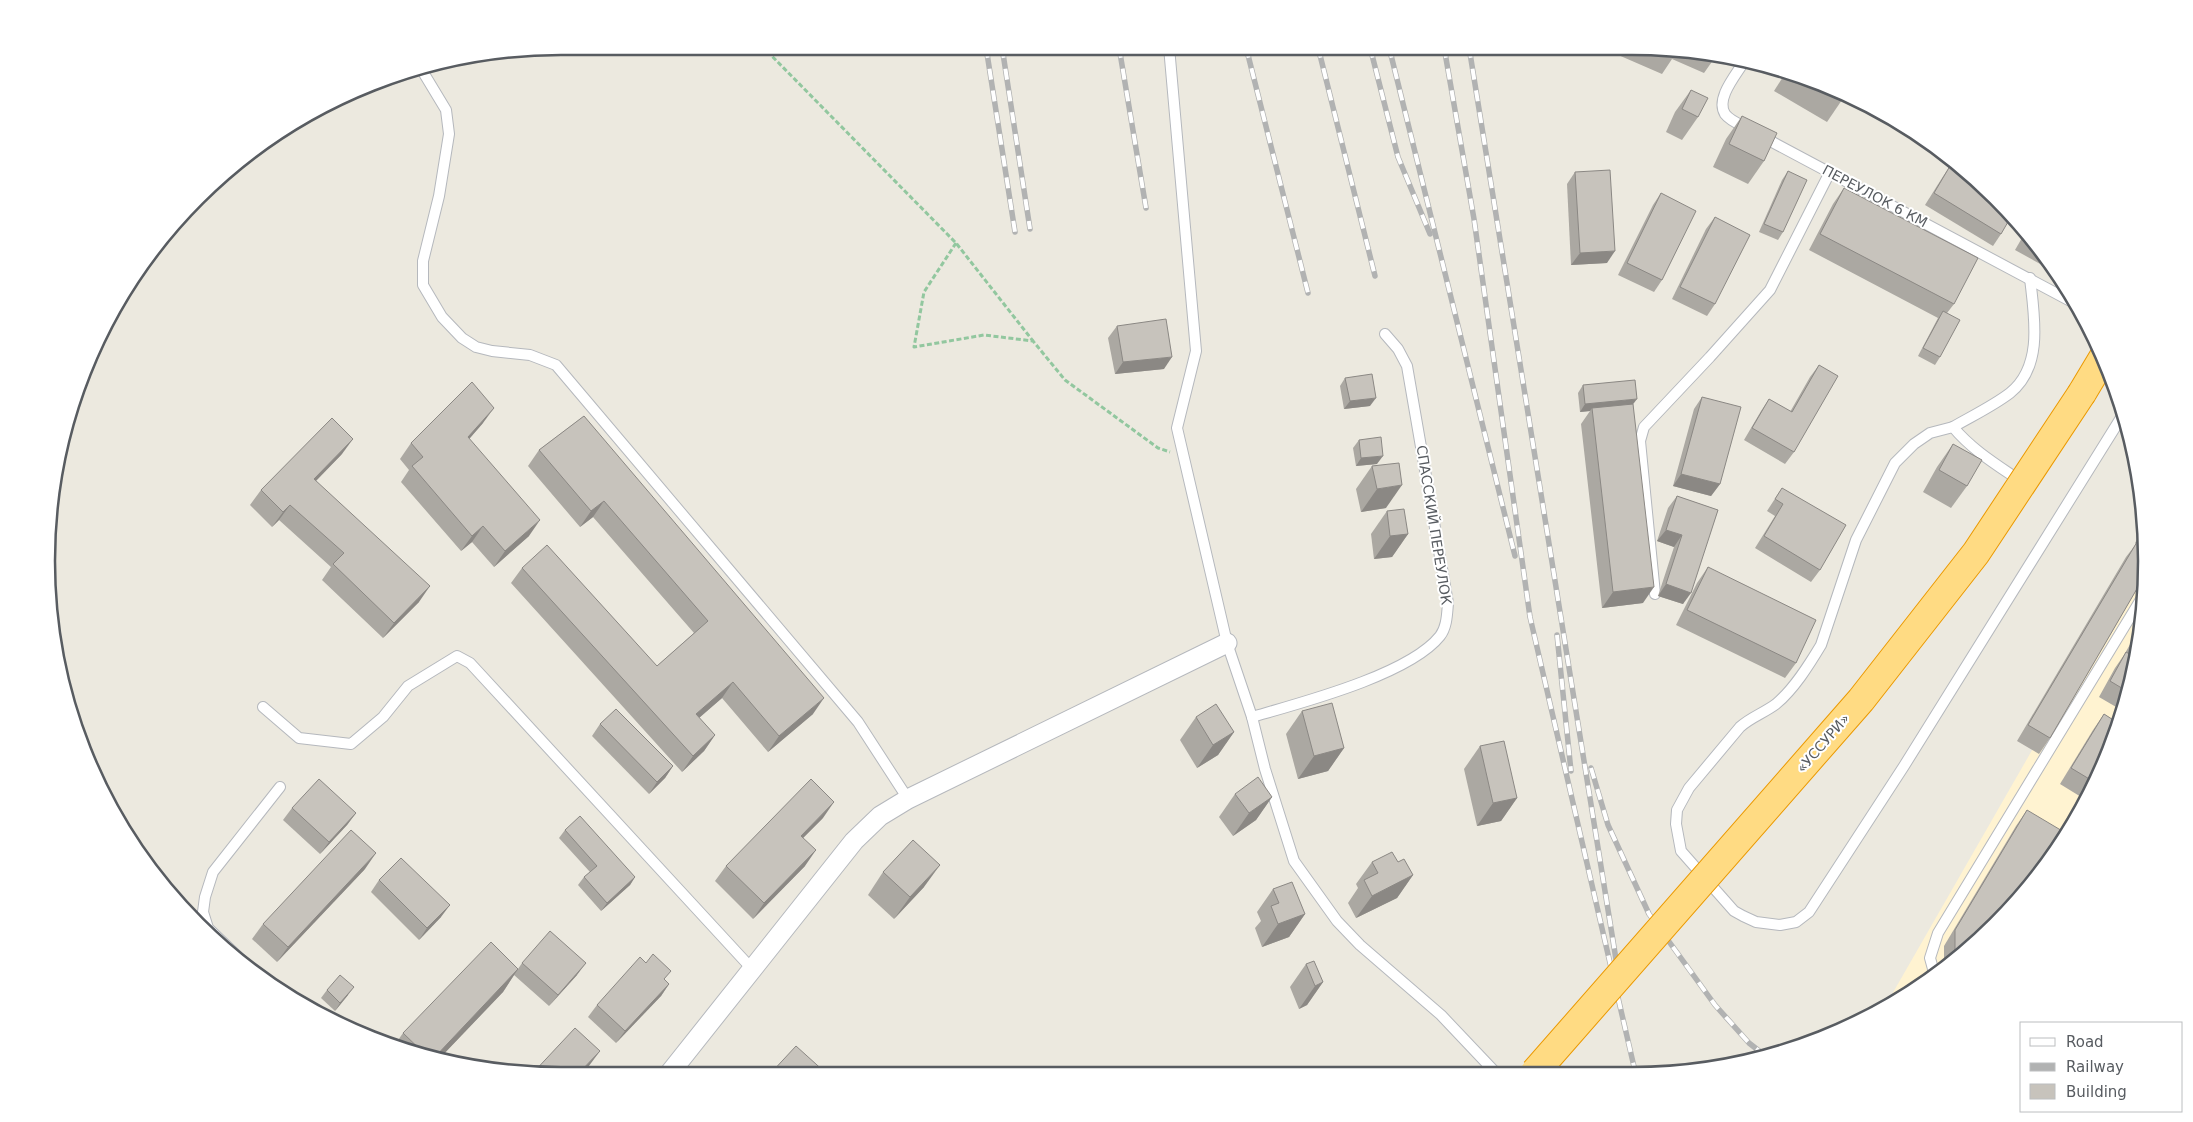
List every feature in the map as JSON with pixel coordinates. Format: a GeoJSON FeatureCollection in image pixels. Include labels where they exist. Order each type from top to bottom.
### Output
{"type":"FeatureCollection","features":[{"type":"Feature","properties":{"kind":"highway","name":"«УССУРИ»"},"geometry":{"type":"LineString","coordinates":[[1539,1067],[1861,700],[1976,553],[2098,366]]}},
{"type":"Feature","properties":{"kind":"street"},"geometry":{"type":"LineString","coordinates":[[675,1067],[854,841],[880,816],[908,799],[1227,643]]}},
{"type":"Feature","properties":{"kind":"lane"},"geometry":{"type":"LineString","coordinates":[[1170,55],[1196,351],[1177,428],[1227,643],[1252,717],[1294,861],[1337,921],[1360,944],[1441,1015],[1490,1067]]}},
{"type":"Feature","properties":{"kind":"lane","name":"ПЕРЕУЛОК 6 КМ"},"geometry":{"type":"LineString","coordinates":[[1741,67],[1722,103],[1725,113],[1731,120],[2063,297]]}},
{"type":"Feature","properties":{"kind":"lane"},"geometry":{"type":"LineString","coordinates":[[424,74],[446,110],[449,134],[439,196],[423,261],[423,285],[431,301],[442,317],[462,338],[476,347],[492,351],[530,355],[556,365],[858,722],[908,799]]}},
{"type":"Feature","properties":{"kind":"lane"},"geometry":{"type":"LineString","coordinates":[[1655,594],[1640,441],[1644,427],[1770,290],[1830,172]]}},
{"type":"Feature","properties":{"kind":"lane"},"geometry":{"type":"LineString","coordinates":[[2030,278],[2034,333],[2033,356],[2023,378],[2010,393],[1953,426],[1930,432],[1914,444],[1895,463],[1856,540],[1821,645],[1813,660],[1783,697],[1740,727],[1689,788],[1676,810],[1676,824],[1681,850],[1734,911],[1756,922],[1780,925],[1796,922],[1809,912],[1904,766],[2119,423]]}},
{"type":"Feature","properties":{"kind":"lane","name":"СПАССКИЙ ПЕРЕУЛОК"},"geometry":{"type":"LineString","coordinates":[[1252,717],[1366,680],[1414,658],[1429,648],[1441,634],[1447,618],[1448,603],[1407,366],[1398,349],[1385,334]]}},
{"type":"Feature","properties":{"kind":"lane"},"geometry":{"type":"LineString","coordinates":[[1953,426],[1965,441],[2025,484]]}},
{"type":"Feature","properties":{"kind":"lane"},"geometry":{"type":"LineString","coordinates":[[1933,967],[1930,958],[1938,933],[2136,608]]}},
{"type":"Feature","properties":{"kind":"lane"},"geometry":{"type":"LineString","coordinates":[[263,707],[299,738],[351,744],[383,716],[408,686],[458,656],[470,663],[752,970]]}},
{"type":"Feature","properties":{"kind":"lane"},"geometry":{"type":"LineString","coordinates":[[205,921],[202,912],[213,872],[280,787]]}},
{"type":"Feature","properties":{"kind":"path"},"geometry":{"type":"LineString","coordinates":[[771,55],[956,243],[1065,380],[1158,448],[1183,455]]}},
{"type":"Feature","properties":{"kind":"path"},"geometry":{"type":"LineString","coordinates":[[956,243],[924,292],[914,347],[984,335],[1033,341]]}},
{"type":"Feature","properties":{"kind":"shaded area"},"geometry":{"type":"Polygon","coordinates":[[[2138,566],[2134,627],[2121,692],[2099,755],[2086,785],[2070,814],[2053,842],[2033,869],[1990,919],[1940,962],[1892,995],[2138,566]]]}},
{"type":"Feature","properties":{"kind":"building"},"geometry":{"type":"Polygon","coordinates":[[[1691,90],[1708,98],[1698,117],[1682,109],[1691,90]]]}},
{"type":"Feature","properties":{"kind":"building"},"geometry":{"type":"Polygon","coordinates":[[[1742,116],[1777,133],[1764,161],[1729,144],[1742,116]]]}},
{"type":"Feature","properties":{"kind":"building"},"geometry":{"type":"Polygon","coordinates":[[[1949,167],[1990,203],[2008,222],[2001,234],[1934,193],[1949,167]]]}},
{"type":"Feature","properties":{"kind":"building"},"geometry":{"type":"Polygon","coordinates":[[[1610,170],[1615,251],[1580,253],[1575,172],[1610,170]]]}},
{"type":"Feature","properties":{"kind":"building"},"geometry":{"type":"Polygon","coordinates":[[[1788,171],[1807,180],[1783,232],[1764,224],[1788,171]]]}},
{"type":"Feature","properties":{"kind":"building"},"geometry":{"type":"Polygon","coordinates":[[[1844,188],[1978,258],[1954,304],[1820,234],[1844,188]]]}},
{"type":"Feature","properties":{"kind":"building"},"geometry":{"type":"Polygon","coordinates":[[[1661,193],[1696,211],[1662,280],[1627,263],[1661,193]]]}},
{"type":"Feature","properties":{"kind":"building"},"geometry":{"type":"Polygon","coordinates":[[[1715,217],[1750,235],[1715,304],[1680,287],[1715,217]]]}},
{"type":"Feature","properties":{"kind":"building"},"geometry":{"type":"Polygon","coordinates":[[[1943,311],[1960,320],[1940,357],[1923,348],[1943,311]]]}},
{"type":"Feature","properties":{"kind":"building"},"geometry":{"type":"Polygon","coordinates":[[[1166,319],[1172,357],[1123,362],[1117,326],[1166,319]]]}},
{"type":"Feature","properties":{"kind":"building"},"geometry":{"type":"Polygon","coordinates":[[[1819,365],[1838,376],[1794,452],[1752,428],[1769,399],[1792,412],[1819,365]]]}},
{"type":"Feature","properties":{"kind":"building"},"geometry":{"type":"Polygon","coordinates":[[[1372,374],[1376,398],[1350,401],[1345,378],[1372,374]]]}},
{"type":"Feature","properties":{"kind":"building"},"geometry":{"type":"Polygon","coordinates":[[[1635,380],[1637,399],[1585,404],[1583,385],[1635,380]]]}},
{"type":"Feature","properties":{"kind":"building"},"geometry":{"type":"Polygon","coordinates":[[[472,382],[494,408],[468,437],[540,520],[505,551],[483,526],[472,536],[412,466],[423,457],[411,443],[472,382]]]}},
{"type":"Feature","properties":{"kind":"building"},"geometry":{"type":"Polygon","coordinates":[[[1702,397],[1741,407],[1720,484],[1681,474],[1702,397]]]}},
{"type":"Feature","properties":{"kind":"building"},"geometry":{"type":"Polygon","coordinates":[[[1633,404],[1654,587],[1613,592],[1592,408],[1633,404]]]}},
{"type":"Feature","properties":{"kind":"building"},"geometry":{"type":"Polygon","coordinates":[[[584,416],[824,698],[779,736],[733,682],[696,714],[715,735],[693,756],[522,568],[547,545],[657,666],[708,621],[604,501],[591,511],[539,450],[584,416]]]}},
{"type":"Feature","properties":{"kind":"building"},"geometry":{"type":"Polygon","coordinates":[[[332,418],[353,439],[314,479],[430,586],[394,623],[333,564],[344,553],[290,505],[283,512],[261,490],[332,418]]]}},
{"type":"Feature","properties":{"kind":"building"},"geometry":{"type":"Polygon","coordinates":[[[1381,437],[1383,456],[1361,458],[1359,440],[1381,437]]]}},
{"type":"Feature","properties":{"kind":"building"},"geometry":{"type":"Polygon","coordinates":[[[1953,444],[1982,460],[1967,486],[1939,470],[1953,444]]]}},
{"type":"Feature","properties":{"kind":"building"},"geometry":{"type":"Polygon","coordinates":[[[1399,463],[1402,485],[1377,489],[1372,466],[1399,463]]]}},
{"type":"Feature","properties":{"kind":"building"},"geometry":{"type":"Polygon","coordinates":[[[1782,488],[1846,525],[1820,570],[1764,536],[1783,504],[1775,499],[1782,488]]]}},
{"type":"Feature","properties":{"kind":"building"},"geometry":{"type":"Polygon","coordinates":[[[1677,496],[1718,510],[1691,593],[1666,584],[1682,535],[1666,530],[1677,496]]]}},
{"type":"Feature","properties":{"kind":"building"},"geometry":{"type":"Polygon","coordinates":[[[1404,509],[1408,534],[1390,536],[1387,511],[1404,509]]]}},
{"type":"Feature","properties":{"kind":"building"},"geometry":{"type":"Polygon","coordinates":[[[2137,542],[2137,588],[2050,738],[2028,725],[2137,542]]]}},
{"type":"Feature","properties":{"kind":"building"},"geometry":{"type":"Polygon","coordinates":[[[1708,567],[1816,620],[1796,663],[1687,610],[1708,567]]]}},
{"type":"Feature","properties":{"kind":"building"},"geometry":{"type":"Polygon","coordinates":[[[2126,652],[2129,654],[2122,688],[2110,681],[2126,652]]]}},
{"type":"Feature","properties":{"kind":"building"},"geometry":{"type":"Polygon","coordinates":[[[1332,703],[1344,748],[1314,756],[1302,711],[1332,703]]]}},
{"type":"Feature","properties":{"kind":"building"},"geometry":{"type":"Polygon","coordinates":[[[1216,704],[1234,732],[1213,745],[1196,717],[1216,704]]]}},
{"type":"Feature","properties":{"kind":"building"},"geometry":{"type":"Polygon","coordinates":[[[616,709],[673,766],[657,782],[600,724],[616,709]]]}},
{"type":"Feature","properties":{"kind":"building"},"geometry":{"type":"Polygon","coordinates":[[[2104,714],[2112,719],[2089,779],[2071,768],[2104,714]]]}},
{"type":"Feature","properties":{"kind":"building"},"geometry":{"type":"Polygon","coordinates":[[[1504,741],[1517,798],[1493,803],[1480,746],[1504,741]]]}},
{"type":"Feature","properties":{"kind":"building"},"geometry":{"type":"Polygon","coordinates":[[[1258,777],[1272,797],[1249,813],[1235,794],[1258,777]]]}},
{"type":"Feature","properties":{"kind":"building"},"geometry":{"type":"Polygon","coordinates":[[[319,779],[356,813],[329,842],[292,808],[319,779]]]}},
{"type":"Feature","properties":{"kind":"building"},"geometry":{"type":"Polygon","coordinates":[[[811,779],[834,802],[801,836],[816,850],[764,903],[726,866],[811,779]]]}},
{"type":"Feature","properties":{"kind":"building"},"geometry":{"type":"Polygon","coordinates":[[[2027,810],[2060,830],[2012,895],[1990,919],[1955,950],[1955,930],[2027,810]]]}},
{"type":"Feature","properties":{"kind":"building"},"geometry":{"type":"Polygon","coordinates":[[[580,816],[635,877],[607,903],[584,877],[597,866],[565,830],[580,816]]]}},
{"type":"Feature","properties":{"kind":"building"},"geometry":{"type":"Polygon","coordinates":[[[351,830],[376,853],[288,947],[263,924],[351,830]]]}},
{"type":"Feature","properties":{"kind":"building"},"geometry":{"type":"Polygon","coordinates":[[[913,840],[940,865],[910,897],[883,872],[913,840]]]}},
{"type":"Feature","properties":{"kind":"building"},"geometry":{"type":"Polygon","coordinates":[[[1392,852],[1398,862],[1404,859],[1413,875],[1372,896],[1364,880],[1378,873],[1372,862],[1392,852]]]}},
{"type":"Feature","properties":{"kind":"building"},"geometry":{"type":"Polygon","coordinates":[[[401,858],[450,905],[427,928],[379,880],[401,858]]]}},
{"type":"Feature","properties":{"kind":"building"},"geometry":{"type":"Polygon","coordinates":[[[1292,882],[1305,914],[1278,924],[1271,906],[1279,903],[1273,889],[1292,882]]]}},
{"type":"Feature","properties":{"kind":"building"},"geometry":{"type":"Polygon","coordinates":[[[550,931],[586,963],[558,995],[522,963],[550,931]]]}},
{"type":"Feature","properties":{"kind":"building"},"geometry":{"type":"Polygon","coordinates":[[[491,942],[518,969],[440,1052],[416,1046],[403,1033],[491,942]]]}},
{"type":"Feature","properties":{"kind":"building"},"geometry":{"type":"Polygon","coordinates":[[[653,954],[671,971],[664,979],[669,984],[625,1031],[597,1005],[640,957],[646,963],[653,954]]]}},
{"type":"Feature","properties":{"kind":"building"},"geometry":{"type":"Polygon","coordinates":[[[1314,961],[1323,982],[1315,986],[1306,964],[1314,961]]]}},
{"type":"Feature","properties":{"kind":"building"},"geometry":{"type":"Polygon","coordinates":[[[340,975],[354,987],[340,1003],[327,990],[340,975]]]}},
{"type":"Feature","properties":{"kind":"building"},"geometry":{"type":"Polygon","coordinates":[[[575,1028],[600,1051],[585,1067],[539,1066],[575,1028]]]}},
{"type":"Feature","properties":{"kind":"building"},"geometry":{"type":"Polygon","coordinates":[[[796,1046],[819,1067],[776,1067],[796,1046]]]}},
{"type":"Feature","properties":{"kind":"railway"},"geometry":{"type":"LineString","coordinates":[[987,55],[1015,232]]}},
{"type":"Feature","properties":{"kind":"railway"},"geometry":{"type":"LineString","coordinates":[[1003,55],[1030,229]]}},
{"type":"Feature","properties":{"kind":"railway"},"geometry":{"type":"LineString","coordinates":[[1120,55],[1146,208]]}},
{"type":"Feature","properties":{"kind":"railway"},"geometry":{"type":"LineString","coordinates":[[1248,55],[1308,293]]}},
{"type":"Feature","properties":{"kind":"railway"},"geometry":{"type":"LineString","coordinates":[[1320,55],[1375,276]]}},
{"type":"Feature","properties":{"kind":"railway"},"geometry":{"type":"LineString","coordinates":[[1372,55],[1398,157],[1430,234]]}},
{"type":"Feature","properties":{"kind":"railway"},"geometry":{"type":"LineString","coordinates":[[1391,55],[1515,556]]}},
{"type":"Feature","properties":{"kind":"railway"},"geometry":{"type":"LineString","coordinates":[[1445,55],[1474,219],[1530,617],[1634,1067]]}},
{"type":"Feature","properties":{"kind":"railway"},"geometry":{"type":"LineString","coordinates":[[1470,55],[1619,978]]}},
{"type":"Feature","properties":{"kind":"railway"},"geometry":{"type":"LineString","coordinates":[[1557,635],[1571,771]]}},
{"type":"Feature","properties":{"kind":"railway"},"geometry":{"type":"LineString","coordinates":[[1591,768],[1608,825],[1649,914],[1715,1005],[1749,1043],[1759,1051]]}}]}
